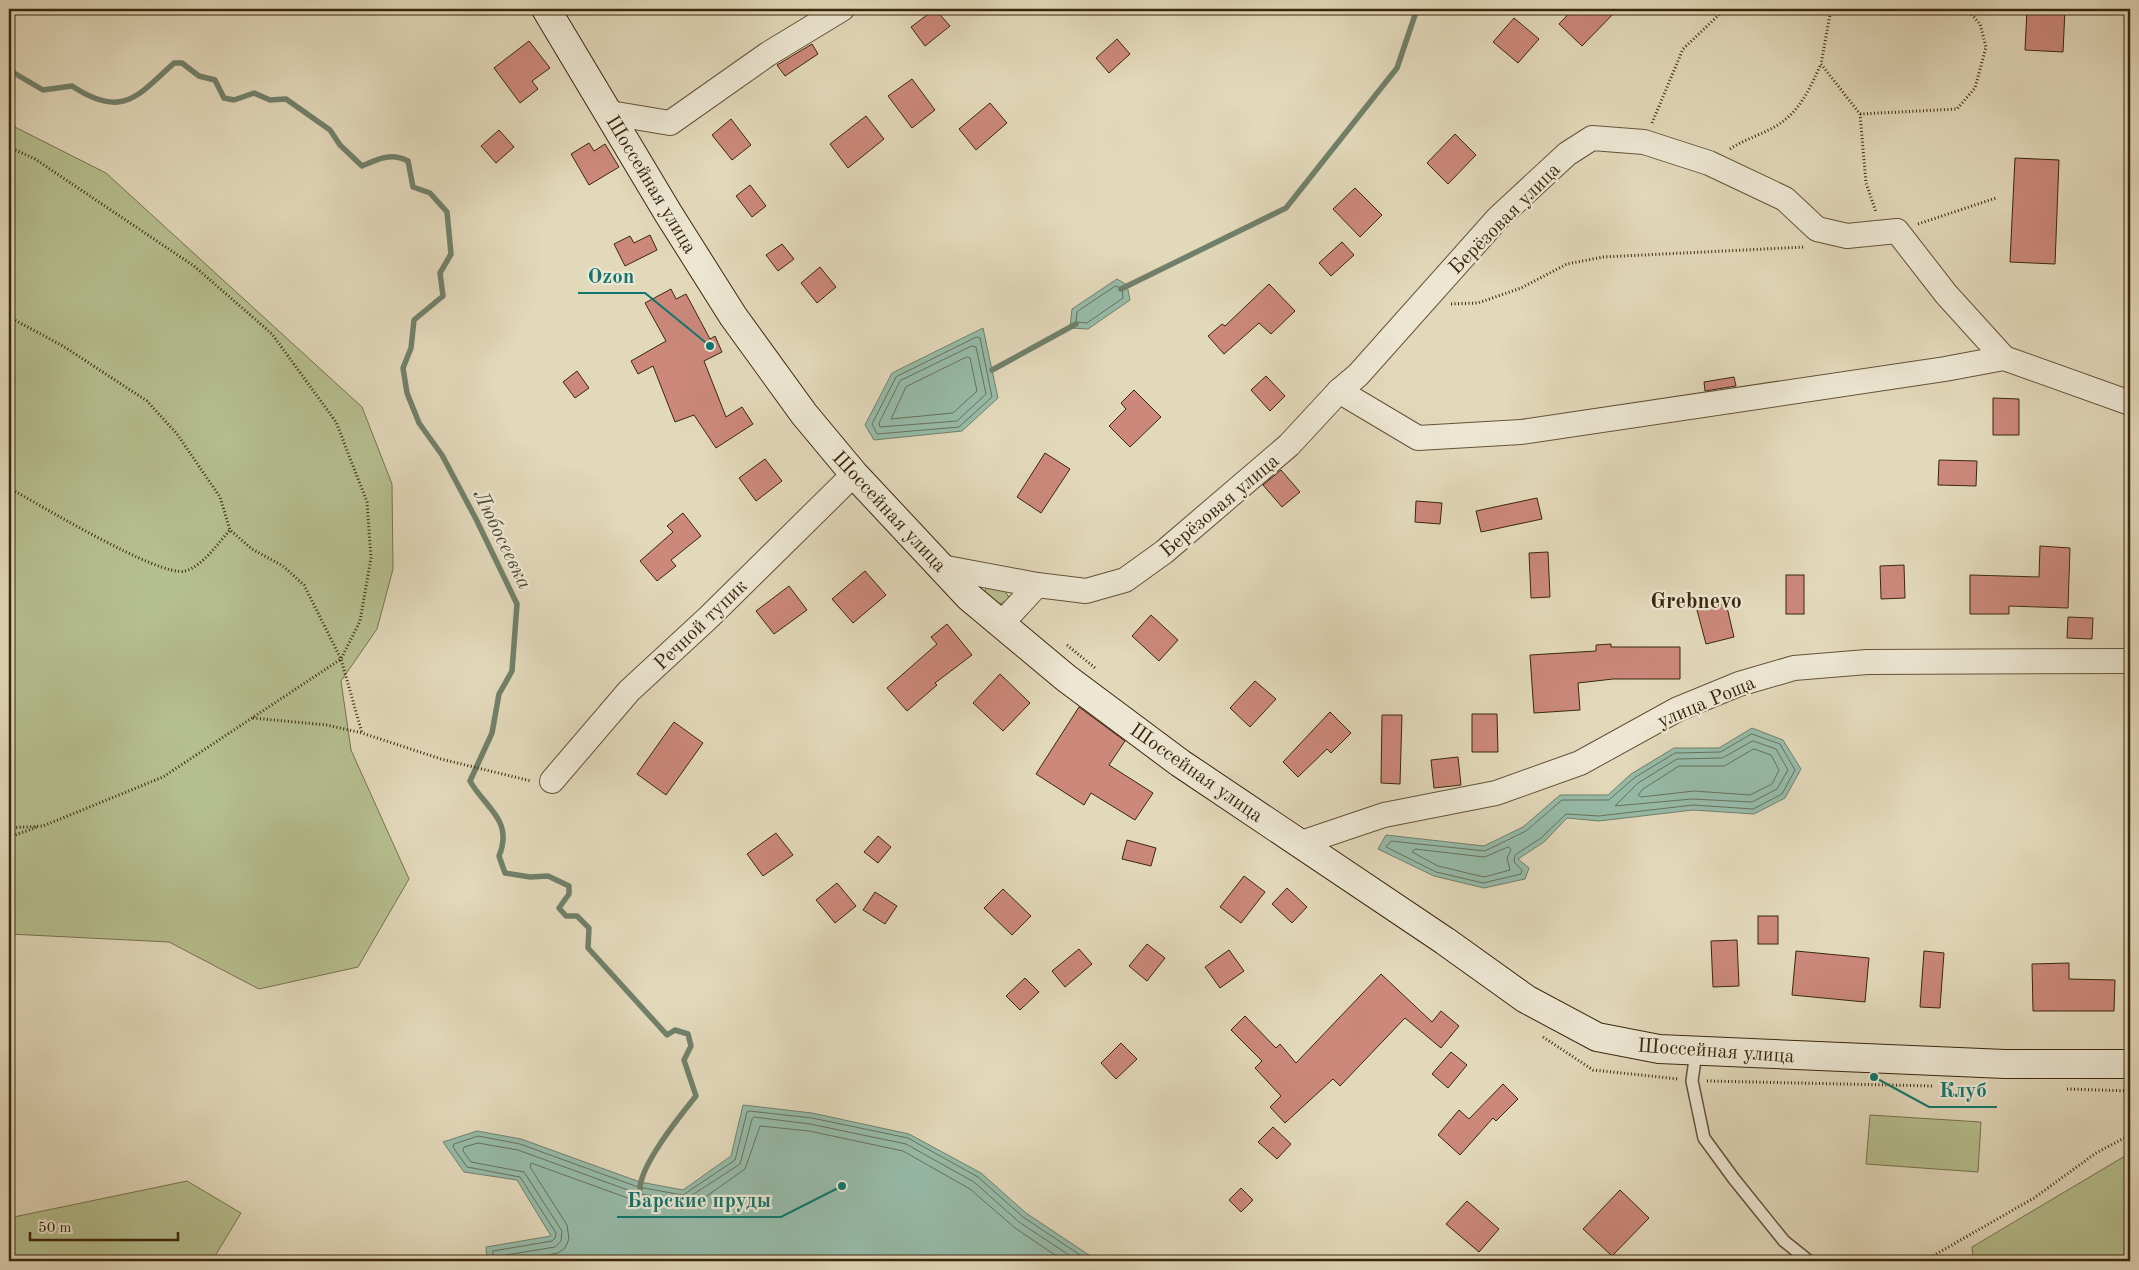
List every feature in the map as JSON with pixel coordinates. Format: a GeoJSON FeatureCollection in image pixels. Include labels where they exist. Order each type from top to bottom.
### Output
{"type":"FeatureCollection","features":[{"type":"Feature","properties":{"kind":"street"},"geometry":{"type":"LineString","coordinates":[[610,113],[670,123],[768,54],[842,9]]}},
{"type":"Feature","properties":{"kind":"street","name":"Шоссейная улица"},"geometry":{"type":"LineString","coordinates":[[552,13],[668,213],[733,316],[804,414],[854,474],[970,597],[1066,678],[1180,763],[1445,941],[1526,999],[1597,1038],[1659,1049],[2005,1064],[2130,1064]]}},
{"type":"Feature","properties":{"kind":"street","name":"Берёзовая улица"},"geometry":{"type":"LineString","coordinates":[[941,567],[1086,591],[1126,580],[1164,552],[1289,445],[1339,391],[1358,375],[1498,218],[1567,154],[1592,138],[1644,142],[1709,162],[1785,199],[1817,229],[1847,236],[1897,231]]}},
{"type":"Feature","properties":{"kind":"street"},"geometry":{"type":"LineString","coordinates":[[1897,231],[1946,294],[2004,358],[2130,403]]}},
{"type":"Feature","properties":{"kind":"street"},"geometry":{"type":"LineString","coordinates":[[1339,391],[1418,438],[1521,432],[1935,371],[2004,358]]}},
{"type":"Feature","properties":{"kind":"street","name":"Речной тупик"},"geometry":{"type":"LineString","coordinates":[[542,781],[629,691],[716,610],[854,474]]}},
{"type":"Feature","properties":{"kind":"street"},"geometry":{"type":"LineString","coordinates":[[1000,624],[1036,584]]}},
{"type":"Feature","properties":{"kind":"street","name":"улица Роща"},"geometry":{"type":"LineString","coordinates":[[1301,843],[1384,815],[1496,793],[1580,763],[1678,709],[1739,684],[1794,668],[1867,662],[2130,661]]}},
{"type":"Feature","properties":{"kind":"lane"},"geometry":{"type":"LineString","coordinates":[[1696,1052],[1692,1081],[1704,1138],[1784,1241],[1809,1261]]}},
{"type":"Feature","properties":{"kind":"path"},"geometry":{"type":"LineString","coordinates":[[1644,142],[1683,48],[1725,9]]}},
{"type":"Feature","properties":{"kind":"path"},"geometry":{"type":"LineString","coordinates":[[1709,162],[1745,139],[1776,126],[1802,103],[1821,64],[1831,9]]}},
{"type":"Feature","properties":{"kind":"path"},"geometry":{"type":"LineString","coordinates":[[1860,114],[1957,109],[1975,88],[1986,47],[1980,24],[1967,9]]}},
{"type":"Feature","properties":{"kind":"path"},"geometry":{"type":"LineString","coordinates":[[1821,64],[1860,114],[1866,183],[1876,215],[1897,231],[1996,198]]}},
{"type":"Feature","properties":{"kind":"path"},"geometry":{"type":"LineString","coordinates":[[9,147],[35,159],[194,266],[272,334],[336,422],[367,502],[371,558],[360,621],[341,659],[163,777],[43,826],[9,837]]}},
{"type":"Feature","properties":{"kind":"path"},"geometry":{"type":"LineString","coordinates":[[1421,304],[1478,303],[1521,288],[1567,264],[1603,257],[1809,247]]}},
{"type":"Feature","properties":{"kind":"path"},"geometry":{"type":"LineString","coordinates":[[9,317],[63,346],[147,401],[177,434],[199,463],[220,497],[230,530],[252,549],[283,566],[304,585],[341,659],[362,733]]}},
{"type":"Feature","properties":{"kind":"path"},"geometry":{"type":"LineString","coordinates":[[9,488],[140,559],[175,572],[186,571],[196,565],[230,530]]}},
{"type":"Feature","properties":{"kind":"path"},"geometry":{"type":"LineString","coordinates":[[252,718],[327,725],[362,733],[441,759],[542,781]]}},
{"type":"Feature","properties":{"kind":"path"},"geometry":{"type":"LineString","coordinates":[[9,828],[43,826]]}},
{"type":"Feature","properties":{"kind":"path"},"geometry":{"type":"LineString","coordinates":[[1924,1261],[2034,1198],[2096,1153],[2130,1135]]}},
{"type":"Feature","properties":{"kind":"shaded area"},"geometry":{"type":"Polygon","coordinates":[[[9,124],[106,173],[362,407],[392,484],[393,569],[377,629],[341,681],[351,750],[409,879],[358,967],[259,989],[169,942],[9,934],[9,124]]]}},
{"type":"Feature","properties":{"kind":"shaded area"},"geometry":{"type":"Polygon","coordinates":[[[992,584],[1003,588],[1010,599],[998,605],[984,594],[986,588],[992,584]]]}},
{"type":"Feature","properties":{"kind":"shaded area"},"geometry":{"type":"Polygon","coordinates":[[[1870,1115],[1981,1122],[1978,1172],[1866,1164],[1870,1115]]]}},
{"type":"Feature","properties":{"kind":"shaded area"},"geometry":{"type":"Polygon","coordinates":[[[2130,1153],[2130,1261],[1973,1261],[1972,1247],[2130,1153]]]}},
{"type":"Feature","properties":{"kind":"shaded area"},"geometry":{"type":"Polygon","coordinates":[[[187,1181],[241,1213],[212,1261],[9,1261],[9,1218],[187,1181]]]}},
{"type":"Feature","properties":{"kind":"water"},"geometry":{"type":"Polygon","coordinates":[[[1117,279],[1127,285],[1130,300],[1088,329],[1070,328],[1072,309],[1117,279]]]}},
{"type":"Feature","properties":{"kind":"water"},"geometry":{"type":"Polygon","coordinates":[[[983,328],[998,398],[962,431],[874,440],[865,425],[892,373],[983,328]]]}},
{"type":"Feature","properties":{"kind":"water"},"geometry":{"type":"Polygon","coordinates":[[[1752,728],[1783,740],[1801,769],[1785,798],[1754,814],[1693,810],[1599,821],[1567,818],[1544,842],[1518,859],[1529,868],[1525,879],[1484,888],[1434,876],[1378,849],[1386,835],[1484,846],[1523,827],[1560,795],[1608,795],[1631,774],[1674,748],[1719,748],[1752,728]]]}},
{"type":"Feature","properties":{"kind":"water"},"geometry":{"type":"Polygon","coordinates":[[[743,1105],[812,1113],[909,1134],[981,1173],[1026,1213],[1098,1261],[487,1261],[486,1247],[551,1236],[517,1180],[464,1172],[443,1142],[477,1131],[521,1139],[640,1182],[683,1190],[731,1156],[743,1105]]]}},
{"type":"Feature","properties":{"kind":"building"},"geometry":{"type":"Polygon","coordinates":[[[935,9],[950,26],[925,46],[911,27],[935,9]]]}},
{"type":"Feature","properties":{"kind":"building"},"geometry":{"type":"Polygon","coordinates":[[[1573,9],[1618,9],[1582,46],[1559,24],[1573,9]]]}},
{"type":"Feature","properties":{"kind":"building"},"geometry":{"type":"Polygon","coordinates":[[[2027,9],[2065,9],[2063,52],[2025,50],[2027,9]]]}},
{"type":"Feature","properties":{"kind":"building"},"geometry":{"type":"Polygon","coordinates":[[[1514,18],[1539,39],[1518,63],[1493,42],[1514,18]]]}},
{"type":"Feature","properties":{"kind":"building"},"geometry":{"type":"Polygon","coordinates":[[[1117,39],[1130,54],[1109,73],[1096,58],[1117,39]]]}},
{"type":"Feature","properties":{"kind":"building"},"geometry":{"type":"Polygon","coordinates":[[[529,41],[550,68],[532,81],[538,89],[520,103],[494,68],[529,41]]]}},
{"type":"Feature","properties":{"kind":"building"},"geometry":{"type":"Polygon","coordinates":[[[812,44],[818,54],[785,76],[777,65],[812,44]]]}},
{"type":"Feature","properties":{"kind":"building"},"geometry":{"type":"Polygon","coordinates":[[[912,79],[935,110],[912,128],[888,96],[912,79]]]}},
{"type":"Feature","properties":{"kind":"building"},"geometry":{"type":"Polygon","coordinates":[[[990,103],[1007,123],[976,150],[959,129],[990,103]]]}},
{"type":"Feature","properties":{"kind":"building"},"geometry":{"type":"Polygon","coordinates":[[[866,116],[884,139],[848,168],[830,144],[866,116]]]}},
{"type":"Feature","properties":{"kind":"building"},"geometry":{"type":"Polygon","coordinates":[[[731,119],[751,145],[732,160],[712,135],[731,119]]]}},
{"type":"Feature","properties":{"kind":"building"},"geometry":{"type":"Polygon","coordinates":[[[499,130],[514,147],[496,163],[481,146],[499,130]]]}},
{"type":"Feature","properties":{"kind":"building"},"geometry":{"type":"Polygon","coordinates":[[[1455,134],[1476,155],[1448,184],[1427,163],[1455,134]]]}},
{"type":"Feature","properties":{"kind":"building"},"geometry":{"type":"Polygon","coordinates":[[[589,143],[594,151],[605,144],[619,167],[589,185],[571,154],[589,143]]]}},
{"type":"Feature","properties":{"kind":"building"},"geometry":{"type":"Polygon","coordinates":[[[2015,158],[2059,160],[2055,264],[2010,262],[2015,158]]]}},
{"type":"Feature","properties":{"kind":"building"},"geometry":{"type":"Polygon","coordinates":[[[750,185],[766,206],[752,217],[736,196],[750,185]]]}},
{"type":"Feature","properties":{"kind":"building"},"geometry":{"type":"Polygon","coordinates":[[[1355,188],[1382,215],[1360,237],[1333,209],[1355,188]]]}},
{"type":"Feature","properties":{"kind":"building"},"geometry":{"type":"Polygon","coordinates":[[[650,235],[657,250],[625,266],[614,244],[630,236],[634,243],[650,235]]]}},
{"type":"Feature","properties":{"kind":"building"},"geometry":{"type":"Polygon","coordinates":[[[1342,242],[1354,255],[1331,276],[1319,263],[1342,242]]]}},
{"type":"Feature","properties":{"kind":"building"},"geometry":{"type":"Polygon","coordinates":[[[782,244],[794,259],[778,271],[766,255],[782,244]]]}},
{"type":"Feature","properties":{"kind":"building"},"geometry":{"type":"Polygon","coordinates":[[[820,267],[836,287],[817,303],[801,283],[820,267]]]}},
{"type":"Feature","properties":{"kind":"building"},"geometry":{"type":"Polygon","coordinates":[[[1269,284],[1295,311],[1271,334],[1259,323],[1224,354],[1208,336],[1222,324],[1225,326],[1269,284]]]}},
{"type":"Feature","properties":{"kind":"building"},"geometry":{"type":"Polygon","coordinates":[[[671,289],[676,299],[686,294],[710,339],[715,336],[722,352],[704,361],[726,417],[742,407],[753,424],[716,448],[694,415],[675,422],[653,366],[638,374],[631,361],[666,341],[645,303],[671,289]]]}},
{"type":"Feature","properties":{"kind":"building"},"geometry":{"type":"Polygon","coordinates":[[[577,371],[589,388],[575,398],[563,382],[577,371]]]}},
{"type":"Feature","properties":{"kind":"building"},"geometry":{"type":"Polygon","coordinates":[[[1266,376],[1285,396],[1270,411],[1251,390],[1266,376]]]}},
{"type":"Feature","properties":{"kind":"building"},"geometry":{"type":"Polygon","coordinates":[[[1734,377],[1736,386],[1705,391],[1704,382],[1734,377]]]}},
{"type":"Feature","properties":{"kind":"building"},"geometry":{"type":"Polygon","coordinates":[[[1134,390],[1161,417],[1130,447],[1109,426],[1126,409],[1121,403],[1134,390]]]}},
{"type":"Feature","properties":{"kind":"building"},"geometry":{"type":"Polygon","coordinates":[[[1993,398],[2019,399],[2019,435],[1993,435],[1993,398]]]}},
{"type":"Feature","properties":{"kind":"building"},"geometry":{"type":"Polygon","coordinates":[[[1045,453],[1070,469],[1041,513],[1017,497],[1045,453]]]}},
{"type":"Feature","properties":{"kind":"building"},"geometry":{"type":"Polygon","coordinates":[[[765,459],[782,481],[756,501],[739,478],[765,459]]]}},
{"type":"Feature","properties":{"kind":"building"},"geometry":{"type":"Polygon","coordinates":[[[1939,460],[1977,461],[1976,486],[1938,485],[1939,460]]]}},
{"type":"Feature","properties":{"kind":"building"},"geometry":{"type":"Polygon","coordinates":[[[1281,470],[1300,492],[1282,507],[1263,485],[1281,470]]]}},
{"type":"Feature","properties":{"kind":"building"},"geometry":{"type":"Polygon","coordinates":[[[1537,498],[1542,519],[1481,532],[1476,511],[1537,498]]]}},
{"type":"Feature","properties":{"kind":"building"},"geometry":{"type":"Polygon","coordinates":[[[1416,501],[1442,503],[1440,524],[1415,522],[1416,501]]]}},
{"type":"Feature","properties":{"kind":"building"},"geometry":{"type":"Polygon","coordinates":[[[683,513],[701,536],[671,560],[676,566],[657,581],[640,561],[673,532],[667,526],[683,513]]]}},
{"type":"Feature","properties":{"kind":"building"},"geometry":{"type":"Polygon","coordinates":[[[2040,546],[2070,548],[2068,608],[2009,606],[2009,614],[1970,614],[1970,575],[2039,577],[2040,546]]]}},
{"type":"Feature","properties":{"kind":"building"},"geometry":{"type":"Polygon","coordinates":[[[1548,552],[1550,597],[1531,598],[1529,553],[1548,552]]]}},
{"type":"Feature","properties":{"kind":"building"},"geometry":{"type":"Polygon","coordinates":[[[1904,565],[1905,598],[1881,599],[1880,566],[1904,565]]]}},
{"type":"Feature","properties":{"kind":"building"},"geometry":{"type":"Polygon","coordinates":[[[865,571],[886,595],[853,623],[832,599],[865,571]]]}},
{"type":"Feature","properties":{"kind":"building"},"geometry":{"type":"Polygon","coordinates":[[[1786,575],[1804,575],[1804,614],[1786,614],[1786,575]]]}},
{"type":"Feature","properties":{"kind":"building"},"geometry":{"type":"Polygon","coordinates":[[[789,586],[807,610],[774,634],[756,611],[789,586]]]}},
{"type":"Feature","properties":{"kind":"building"},"geometry":{"type":"Polygon","coordinates":[[[1726,603],[1734,637],[1706,644],[1697,610],[1726,603]]]}},
{"type":"Feature","properties":{"kind":"building"},"geometry":{"type":"Polygon","coordinates":[[[1151,615],[1178,640],[1159,661],[1132,636],[1151,615]]]}},
{"type":"Feature","properties":{"kind":"building"},"geometry":{"type":"Polygon","coordinates":[[[2068,617],[2093,618],[2092,639],[2067,638],[2068,617]]]}},
{"type":"Feature","properties":{"kind":"building"},"geometry":{"type":"Polygon","coordinates":[[[947,624],[972,655],[935,683],[937,685],[907,711],[887,688],[937,644],[931,637],[947,624]]]}},
{"type":"Feature","properties":{"kind":"building"},"geometry":{"type":"Polygon","coordinates":[[[1611,644],[1611,647],[1680,647],[1680,679],[1613,679],[1578,683],[1580,710],[1534,713],[1530,655],[1596,651],[1596,645],[1611,644]]]}},
{"type":"Feature","properties":{"kind":"building"},"geometry":{"type":"Polygon","coordinates":[[[1000,674],[1030,703],[1003,731],[973,703],[1000,674]]]}},
{"type":"Feature","properties":{"kind":"building"},"geometry":{"type":"Polygon","coordinates":[[[1255,681],[1276,699],[1250,727],[1230,708],[1255,681]]]}},
{"type":"Feature","properties":{"kind":"building"},"geometry":{"type":"Polygon","coordinates":[[[1079,707],[1125,741],[1109,765],[1153,793],[1135,820],[1091,793],[1084,805],[1036,774],[1079,707]]]}},
{"type":"Feature","properties":{"kind":"building"},"geometry":{"type":"Polygon","coordinates":[[[1330,712],[1351,733],[1331,753],[1327,749],[1298,777],[1283,762],[1330,712]]]}},
{"type":"Feature","properties":{"kind":"building"},"geometry":{"type":"Polygon","coordinates":[[[1472,714],[1497,714],[1498,752],[1472,752],[1472,714]]]}},
{"type":"Feature","properties":{"kind":"building"},"geometry":{"type":"Polygon","coordinates":[[[1382,715],[1402,715],[1400,784],[1381,783],[1382,715]]]}},
{"type":"Feature","properties":{"kind":"building"},"geometry":{"type":"Polygon","coordinates":[[[674,722],[703,743],[666,795],[637,774],[674,722]]]}},
{"type":"Feature","properties":{"kind":"building"},"geometry":{"type":"Polygon","coordinates":[[[1458,757],[1461,785],[1434,788],[1431,760],[1458,757]]]}},
{"type":"Feature","properties":{"kind":"building"},"geometry":{"type":"Polygon","coordinates":[[[776,833],[793,855],[763,876],[747,854],[776,833]]]}},
{"type":"Feature","properties":{"kind":"building"},"geometry":{"type":"Polygon","coordinates":[[[878,836],[891,847],[878,863],[864,852],[878,836]]]}},
{"type":"Feature","properties":{"kind":"building"},"geometry":{"type":"Polygon","coordinates":[[[1127,840],[1156,848],[1151,866],[1122,859],[1127,840]]]}},
{"type":"Feature","properties":{"kind":"building"},"geometry":{"type":"Polygon","coordinates":[[[1244,876],[1265,892],[1241,923],[1220,907],[1244,876]]]}},
{"type":"Feature","properties":{"kind":"building"},"geometry":{"type":"Polygon","coordinates":[[[837,883],[856,906],[835,923],[816,900],[837,883]]]}},
{"type":"Feature","properties":{"kind":"building"},"geometry":{"type":"Polygon","coordinates":[[[1287,888],[1307,907],[1292,923],[1272,904],[1287,888]]]}},
{"type":"Feature","properties":{"kind":"building"},"geometry":{"type":"Polygon","coordinates":[[[1003,889],[1031,916],[1012,935],[984,908],[1003,889]]]}},
{"type":"Feature","properties":{"kind":"building"},"geometry":{"type":"Polygon","coordinates":[[[875,892],[897,906],[885,924],[863,910],[875,892]]]}},
{"type":"Feature","properties":{"kind":"building"},"geometry":{"type":"Polygon","coordinates":[[[1758,916],[1778,916],[1778,944],[1758,944],[1758,916]]]}},
{"type":"Feature","properties":{"kind":"building"},"geometry":{"type":"Polygon","coordinates":[[[1737,940],[1739,986],[1713,987],[1711,941],[1737,940]]]}},
{"type":"Feature","properties":{"kind":"building"},"geometry":{"type":"Polygon","coordinates":[[[1147,944],[1165,958],[1147,981],[1129,966],[1147,944]]]}},
{"type":"Feature","properties":{"kind":"building"},"geometry":{"type":"Polygon","coordinates":[[[1079,949],[1092,964],[1065,987],[1052,971],[1079,949]]]}},
{"type":"Feature","properties":{"kind":"building"},"geometry":{"type":"Polygon","coordinates":[[[1229,950],[1244,971],[1220,988],[1205,967],[1229,950]]]}},
{"type":"Feature","properties":{"kind":"building"},"geometry":{"type":"Polygon","coordinates":[[[1796,951],[1869,958],[1865,1002],[1792,995],[1796,951]]]}},
{"type":"Feature","properties":{"kind":"building"},"geometry":{"type":"Polygon","coordinates":[[[1924,951],[1944,953],[1940,1008],[1920,1007],[1924,951]]]}},
{"type":"Feature","properties":{"kind":"building"},"geometry":{"type":"Polygon","coordinates":[[[2069,963],[2069,979],[2115,980],[2114,1011],[2033,1011],[2032,964],[2069,963]]]}},
{"type":"Feature","properties":{"kind":"building"},"geometry":{"type":"Polygon","coordinates":[[[1381,974],[1432,1022],[1441,1011],[1459,1026],[1441,1048],[1405,1018],[1340,1086],[1333,1079],[1285,1123],[1270,1107],[1281,1096],[1255,1068],[1262,1061],[1231,1030],[1245,1016],[1276,1048],[1280,1044],[1296,1063],[1381,974]]]}},
{"type":"Feature","properties":{"kind":"building"},"geometry":{"type":"Polygon","coordinates":[[[1025,978],[1039,992],[1020,1010],[1006,996],[1025,978]]]}},
{"type":"Feature","properties":{"kind":"building"},"geometry":{"type":"Polygon","coordinates":[[[1121,1043],[1137,1059],[1116,1079],[1101,1063],[1121,1043]]]}},
{"type":"Feature","properties":{"kind":"building"},"geometry":{"type":"Polygon","coordinates":[[[1451,1052],[1467,1065],[1448,1088],[1432,1074],[1451,1052]]]}},
{"type":"Feature","properties":{"kind":"building"},"geometry":{"type":"Polygon","coordinates":[[[1503,1084],[1518,1099],[1496,1121],[1493,1118],[1460,1155],[1438,1135],[1459,1110],[1469,1119],[1503,1084]]]}},
{"type":"Feature","properties":{"kind":"building"},"geometry":{"type":"Polygon","coordinates":[[[1273,1127],[1291,1144],[1277,1159],[1258,1142],[1273,1127]]]}},
{"type":"Feature","properties":{"kind":"building"},"geometry":{"type":"Polygon","coordinates":[[[1241,1188],[1253,1200],[1241,1212],[1229,1200],[1241,1188]]]}},
{"type":"Feature","properties":{"kind":"building"},"geometry":{"type":"Polygon","coordinates":[[[1620,1190],[1649,1218],[1612,1256],[1583,1229],[1620,1190]]]}},
{"type":"Feature","properties":{"kind":"building"},"geometry":{"type":"Polygon","coordinates":[[[1467,1201],[1499,1229],[1479,1252],[1446,1224],[1467,1201]]]}},
{"type":"Feature","properties":{"kind":"waterway"},"geometry":{"type":"LineString","coordinates":[[1121,289],[1286,208],[1397,68],[1417,9]]}},
{"type":"Feature","properties":{"kind":"waterway","name":"Любосеевка"},"geometry":{"type":"LineString","coordinates":[[9,70],[43,90],[72,86],[89,96],[104,101],[116,102],[128,100],[139,94],[174,63],[182,63],[199,76],[215,80],[224,98],[234,100],[254,93],[270,100],[286,99],[330,130],[340,145],[362,166],[390,157],[402,158],[408,161],[413,187],[430,193],[447,212],[451,254],[440,273],[443,296],[414,320],[411,348],[403,368],[407,393],[419,423],[442,455],[476,519],[517,604],[512,671],[499,694],[492,733],[470,781],[496,815],[500,824],[503,833],[503,844],[499,856],[505,873],[530,877],[548,876],[569,886],[569,894],[559,908],[566,916],[577,916],[589,928],[588,948],[667,1035],[675,1030],[688,1034],[691,1046],[684,1060],[696,1096],[671,1128],[646,1167],[640,1189]]}},
{"type":"Feature","properties":{"kind":"waterway"},"geometry":{"type":"LineString","coordinates":[[992,370],[1076,324]]}},
{"type":"Feature","properties":{"kind":"place","name":"Ozon"},"geometry":{"type":"Point","coordinates":[710,346]}},
{"type":"Feature","properties":{"kind":"place","name":"Клуб"},"geometry":{"type":"Point","coordinates":[1874,1077]}},
{"type":"Feature","properties":{"kind":"place","name":"Барские пруды"},"geometry":{"type":"Point","coordinates":[842,1186]}},
{"type":"Feature","properties":{"kind":"district","name":"Grebnevo"},"geometry":{"type":"Point","coordinates":[1696,600]}}]}
